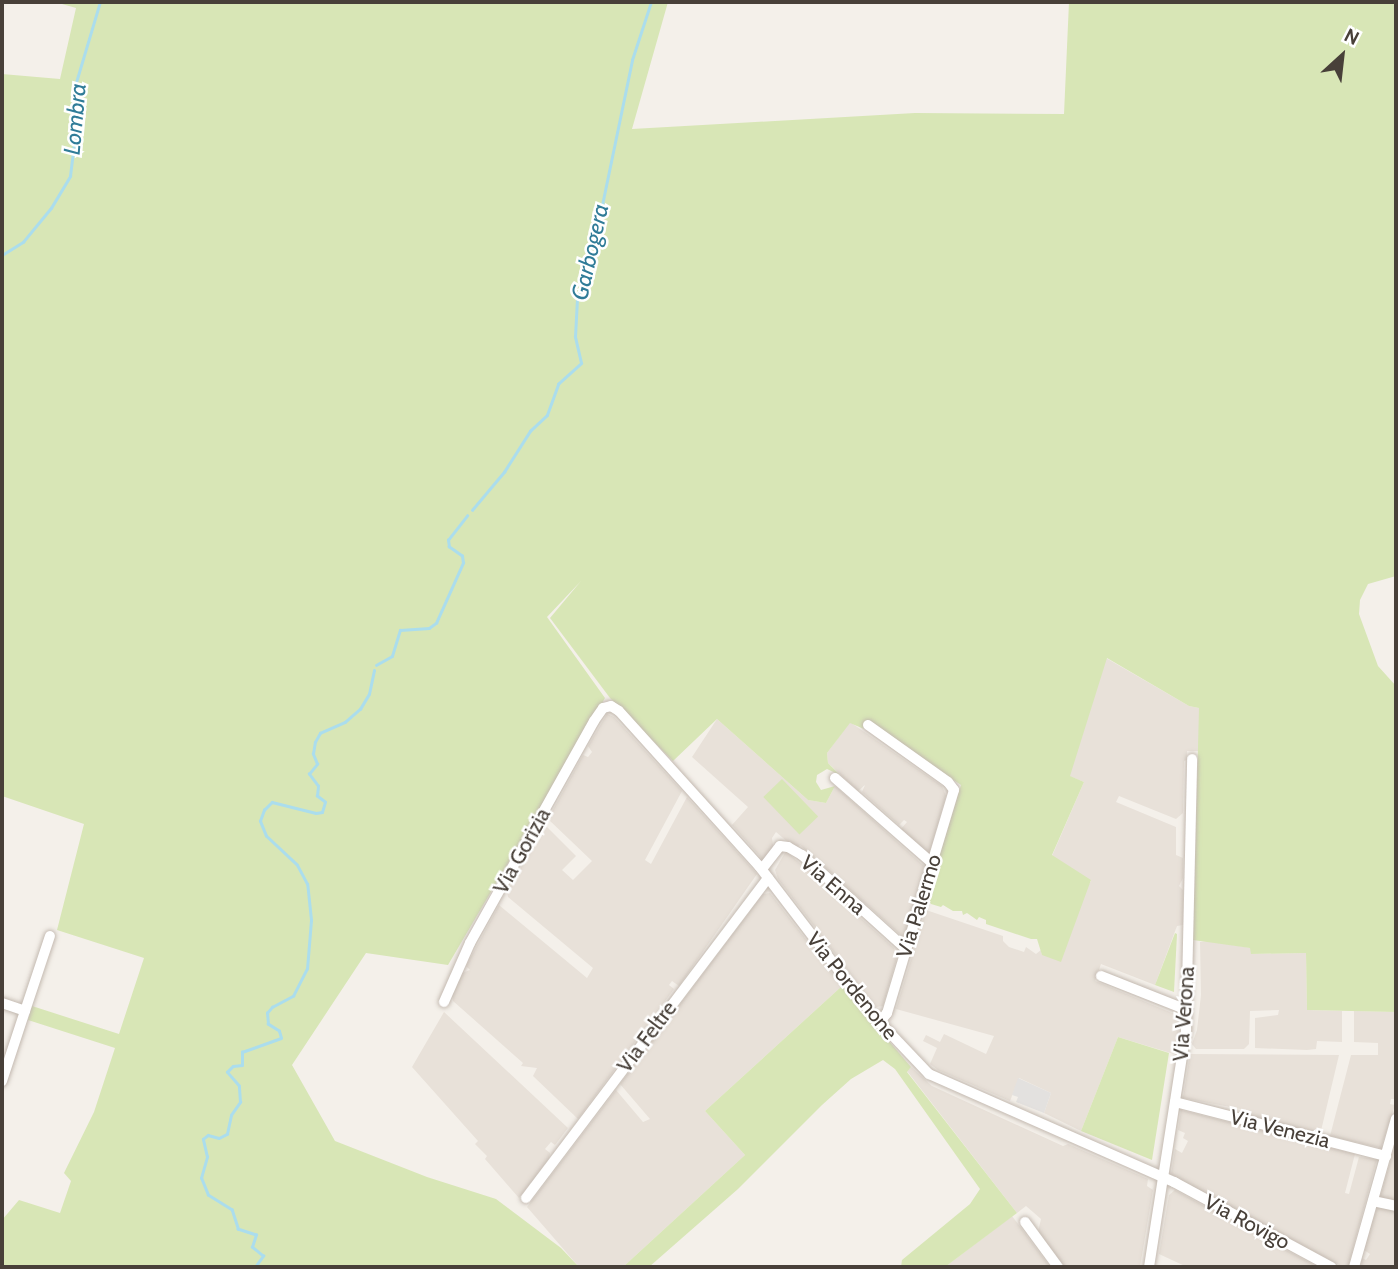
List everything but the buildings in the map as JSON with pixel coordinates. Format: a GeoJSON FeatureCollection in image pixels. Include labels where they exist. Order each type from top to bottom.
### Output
{"type":"FeatureCollection","features":[{"type":"Feature","properties":{"kind":"street","name":"Via Pordenone"},"geometry":{"type":"LineString","coordinates":[[608,706],[619,711],[765,874],[879,1023],[923,1070],[941,1082],[1163,1178]]}},
{"type":"Feature","properties":{"kind":"street","name":"Via Gorizia"},"geometry":{"type":"LineString","coordinates":[[444,1002],[470,943],[593,721],[608,706]]}},
{"type":"Feature","properties":{"kind":"street","name":"Via Palermo"},"geometry":{"type":"LineString","coordinates":[[868,725],[953,787],[887,1014],[879,1023]]}},
{"type":"Feature","properties":{"kind":"street","name":"Via Verona"},"geometry":{"type":"LineString","coordinates":[[1149,1267],[1187,1010],[1192,759]]}},
{"type":"Feature","properties":{"kind":"street"},"geometry":{"type":"LineString","coordinates":[[835,778],[932,863]]}},
{"type":"Feature","properties":{"kind":"street","name":"Via Enna"},"geometry":{"type":"LineString","coordinates":[[765,874],[780,846],[788,847],[802,855],[906,949]]}},
{"type":"Feature","properties":{"kind":"street","name":"Via Feltre"},"geometry":{"type":"LineString","coordinates":[[526,1198],[765,874]]}},
{"type":"Feature","properties":{"kind":"street"},"geometry":{"type":"LineString","coordinates":[[2,1081],[50,936]]}},
{"type":"Feature","properties":{"kind":"street"},"geometry":{"type":"LineString","coordinates":[[1101,976],[1187,1010]]}},
{"type":"Feature","properties":{"kind":"street"},"geometry":{"type":"LineString","coordinates":[[2,1003],[25,1011]]}},
{"type":"Feature","properties":{"kind":"street","name":"Via Venezia"},"geometry":{"type":"LineString","coordinates":[[1175,1102],[1386,1156]]}},
{"type":"Feature","properties":{"kind":"street"},"geometry":{"type":"LineString","coordinates":[[1354,1267],[1396,1119]]}},
{"type":"Feature","properties":{"kind":"street","name":"Via Rovigo"},"geometry":{"type":"LineString","coordinates":[[1163,1178],[1331,1267]]}},
{"type":"Feature","properties":{"kind":"street"},"geometry":{"type":"LineString","coordinates":[[1373,1200],[1396,1206]]}},
{"type":"Feature","properties":{"kind":"street"},"geometry":{"type":"LineString","coordinates":[[1025,1222],[1058,1267]]}},
{"type":"Feature","properties":{"kind":"shaded area"},"geometry":{"type":"Polygon","coordinates":[[[1106,658],[1189,706],[1199,708],[1200,751],[1187,751],[1187,760],[1184,761],[1183,813],[1176,819],[1119,796],[1116,802],[1176,827],[1176,855],[1183,858],[1183,878],[1179,886],[1183,890],[1183,925],[1177,926],[1155,985],[1101,964],[1095,981],[1177,1015],[1180,1024],[1174,1054],[1118,1037],[1081,1131],[1044,1113],[1051,1093],[1019,1078],[1010,1101],[938,1070],[930,1064],[937,1048],[923,1041],[926,1035],[940,1042],[944,1034],[986,1054],[994,1036],[896,1009],[926,910],[1003,936],[1003,941],[1009,947],[1024,952],[1026,947],[1036,954],[1041,950],[1042,955],[1091,881],[1052,856],[1084,782],[1069,776],[1106,658]]]}},
{"type":"Feature","properties":{"kind":"shaded area"},"geometry":{"type":"Polygon","coordinates":[[[607,714],[614,717],[682,791],[645,860],[651,864],[687,797],[757,874],[679,986],[672,981],[669,985],[674,989],[578,1119],[533,1076],[537,1068],[521,1066],[523,1063],[453,1001],[452,994],[462,973],[470,970],[466,966],[499,905],[587,978],[593,968],[508,897],[507,892],[545,825],[576,856],[562,870],[573,880],[592,861],[548,819],[583,755],[588,757],[592,752],[588,746],[607,714]]]}},
{"type":"Feature","properties":{"kind":"shaded area"},"geometry":{"type":"Polygon","coordinates":[[[717,719],[808,800],[826,803],[835,786],[924,866],[904,938],[818,861],[816,856],[814,858],[800,845],[796,849],[776,832],[772,838],[773,846],[764,861],[732,825],[748,807],[692,757],[717,719]]]}},
{"type":"Feature","properties":{"kind":"shaded area"},"geometry":{"type":"Polygon","coordinates":[[[850,722],[942,786],[946,796],[930,851],[926,852],[901,829],[907,822],[904,820],[899,825],[862,792],[865,785],[858,791],[828,763],[827,753],[850,722]]]}},
{"type":"Feature","properties":{"kind":"shaded area"},"geometry":{"type":"Polygon","coordinates":[[[786,851],[894,948],[897,957],[883,1006],[876,1007],[778,879],[775,870],[786,851]]]}},
{"type":"Feature","properties":{"kind":"shaded area"},"geometry":{"type":"Polygon","coordinates":[[[770,893],[842,986],[705,1111],[745,1155],[623,1267],[579,1267],[527,1207],[616,1090],[643,1122],[650,1119],[620,1084],[763,894],[770,893]]]}},
{"type":"Feature","properties":{"kind":"shaded area"},"geometry":{"type":"Polygon","coordinates":[[[1200,942],[1251,948],[1251,954],[1306,953],[1307,1010],[1342,1011],[1342,1042],[1317,1041],[1316,1049],[1307,1050],[1255,1048],[1255,1018],[1278,1015],[1279,1010],[1250,1011],[1249,1044],[1244,1049],[1196,1049],[1192,1044],[1197,1030],[1201,995],[1200,942]]]}},
{"type":"Feature","properties":{"kind":"shaded area"},"geometry":{"type":"Polygon","coordinates":[[[1354,1011],[1396,1012],[1396,1099],[1391,1099],[1390,1104],[1395,1105],[1381,1148],[1330,1136],[1351,1055],[1378,1055],[1378,1043],[1354,1042],[1354,1011]]]}},
{"type":"Feature","properties":{"kind":"shaded area"},"geometry":{"type":"Polygon","coordinates":[[[444,1012],[568,1128],[555,1145],[551,1142],[545,1149],[550,1153],[549,1159],[519,1198],[485,1159],[487,1156],[475,1144],[478,1141],[412,1067],[444,1012]]]}},
{"type":"Feature","properties":{"kind":"shaded area"},"geometry":{"type":"Polygon","coordinates":[[[1190,1054],[1339,1055],[1320,1135],[1246,1114],[1246,1110],[1183,1098],[1190,1054]]]}},
{"type":"Feature","properties":{"kind":"shaded area"},"geometry":{"type":"Polygon","coordinates":[[[911,1067],[932,1086],[1063,1146],[1068,1144],[1148,1179],[1147,1186],[1153,1190],[1140,1267],[1065,1267],[1038,1232],[1041,1219],[1026,1206],[1017,1213],[907,1071],[911,1067]]]}},
{"type":"Feature","properties":{"kind":"shaded area"},"geometry":{"type":"Polygon","coordinates":[[[1018,1078],[1051,1093],[1044,1113],[1016,1102],[1018,1097],[1012,1095],[1018,1078]]]}},
{"type":"Feature","properties":{"kind":"shaded area"},"geometry":{"type":"Polygon","coordinates":[[[1181,1110],[1355,1154],[1345,1193],[1349,1194],[1359,1157],[1377,1159],[1348,1267],[1343,1267],[1171,1175],[1175,1149],[1182,1153],[1188,1141],[1183,1138],[1185,1133],[1178,1130],[1181,1110]]]}},
{"type":"Feature","properties":{"kind":"shaded area"},"geometry":{"type":"Polygon","coordinates":[[[1396,1141],[1396,1202],[1380,1197],[1396,1141]]]}},
{"type":"Feature","properties":{"kind":"shaded area"},"geometry":{"type":"Polygon","coordinates":[[[1175,1190],[1318,1267],[1187,1267],[1159,1254],[1169,1195],[1175,1190]]]}},
{"type":"Feature","properties":{"kind":"shaded area"},"geometry":{"type":"Polygon","coordinates":[[[1377,1207],[1396,1209],[1396,1267],[1361,1267],[1362,1258],[1366,1260],[1370,1254],[1364,1250],[1377,1207]]]}},
{"type":"Feature","properties":{"kind":"shaded area"},"geometry":{"type":"Polygon","coordinates":[[[1012,1216],[1050,1267],[945,1267],[1012,1216]]]}},
{"type":"Feature","properties":{"kind":"green space"},"geometry":{"type":"Polygon","coordinates":[[[55,2],[668,2],[632,129],[915,113],[1064,114],[1069,2],[1396,2],[1396,576],[1368,584],[1360,600],[1359,614],[1378,666],[1396,686],[1396,1012],[1307,1010],[1306,953],[1251,954],[1250,948],[1193,940],[1199,708],[1189,706],[1107,658],[1070,776],[1084,782],[1052,855],[1091,880],[1061,962],[1042,955],[1037,939],[986,924],[986,920],[979,917],[977,920],[967,913],[963,915],[962,911],[931,904],[929,901],[933,888],[930,886],[961,785],[871,724],[863,726],[864,729],[850,723],[827,753],[828,763],[840,775],[827,769],[817,775],[816,782],[821,790],[835,786],[826,803],[808,800],[717,719],[673,761],[610,698],[550,618],[581,581],[547,617],[605,698],[448,965],[366,953],[292,1065],[335,1141],[427,1177],[496,1199],[561,1248],[579,1267],[2,1267],[2,1220],[19,1200],[60,1213],[71,1181],[64,1173],[94,1112],[115,1048],[28,1020],[32,1006],[119,1034],[144,958],[57,930],[84,824],[2,796],[2,74],[60,79],[76,8],[55,2]]]}},
{"type":"Feature","properties":{"kind":"green space"},"geometry":{"type":"Polygon","coordinates":[[[782,779],[818,816],[799,834],[763,797],[782,779]]]}},
{"type":"Feature","properties":{"kind":"green space"},"geometry":{"type":"Polygon","coordinates":[[[1175,933],[1177,934],[1174,992],[1155,985],[1175,933]]]}},
{"type":"Feature","properties":{"kind":"green space"},"geometry":{"type":"Polygon","coordinates":[[[842,986],[911,1067],[907,1072],[1017,1213],[945,1267],[901,1267],[902,1260],[970,1204],[980,1189],[895,1069],[883,1060],[851,1079],[738,1189],[649,1267],[623,1267],[745,1155],[705,1111],[842,986]]]}},
{"type":"Feature","properties":{"kind":"green space"},"geometry":{"type":"Polygon","coordinates":[[[1118,1037],[1169,1053],[1152,1160],[1081,1131],[1118,1037]]]}},
{"type":"Feature","properties":{"kind":"waterway","name":"Lombra"},"geometry":{"type":"LineString","coordinates":[[2,255],[23,242],[51,208],[70,176],[75,137],[74,89],[100,2]]}},
{"type":"Feature","properties":{"kind":"waterway","name":"Garbogera"},"geometry":{"type":"LineString","coordinates":[[472,510],[504,472],[530,431],[547,415],[558,384],[581,363],[575,337],[577,300],[601,210],[632,60],[651,2]]}},
{"type":"Feature","properties":{"kind":"waterway","name":"Garbogera"},"geometry":{"type":"LineString","coordinates":[[376,665],[392,656],[400,630],[429,628],[436,623],[463,563],[462,556],[449,547],[448,540],[467,516]]}},
{"type":"Feature","properties":{"kind":"waterway","name":"Garbogera"},"geometry":{"type":"LineString","coordinates":[[255,1267],[263,1256],[252,1247],[256,1235],[238,1229],[232,1210],[208,1195],[201,1178],[207,1157],[203,1139],[208,1135],[219,1138],[227,1134],[231,1115],[240,1102],[239,1086],[227,1072],[233,1066],[242,1065],[242,1052],[281,1038],[279,1031],[268,1024],[267,1013],[272,1007],[293,996],[307,969],[311,920],[307,884],[297,865],[266,836],[260,821],[264,810],[272,802],[316,813],[322,812],[325,802],[317,796],[318,786],[309,774],[317,764],[313,754],[315,742],[320,733],[345,722],[360,709],[369,694],[374,671]]}}]}
